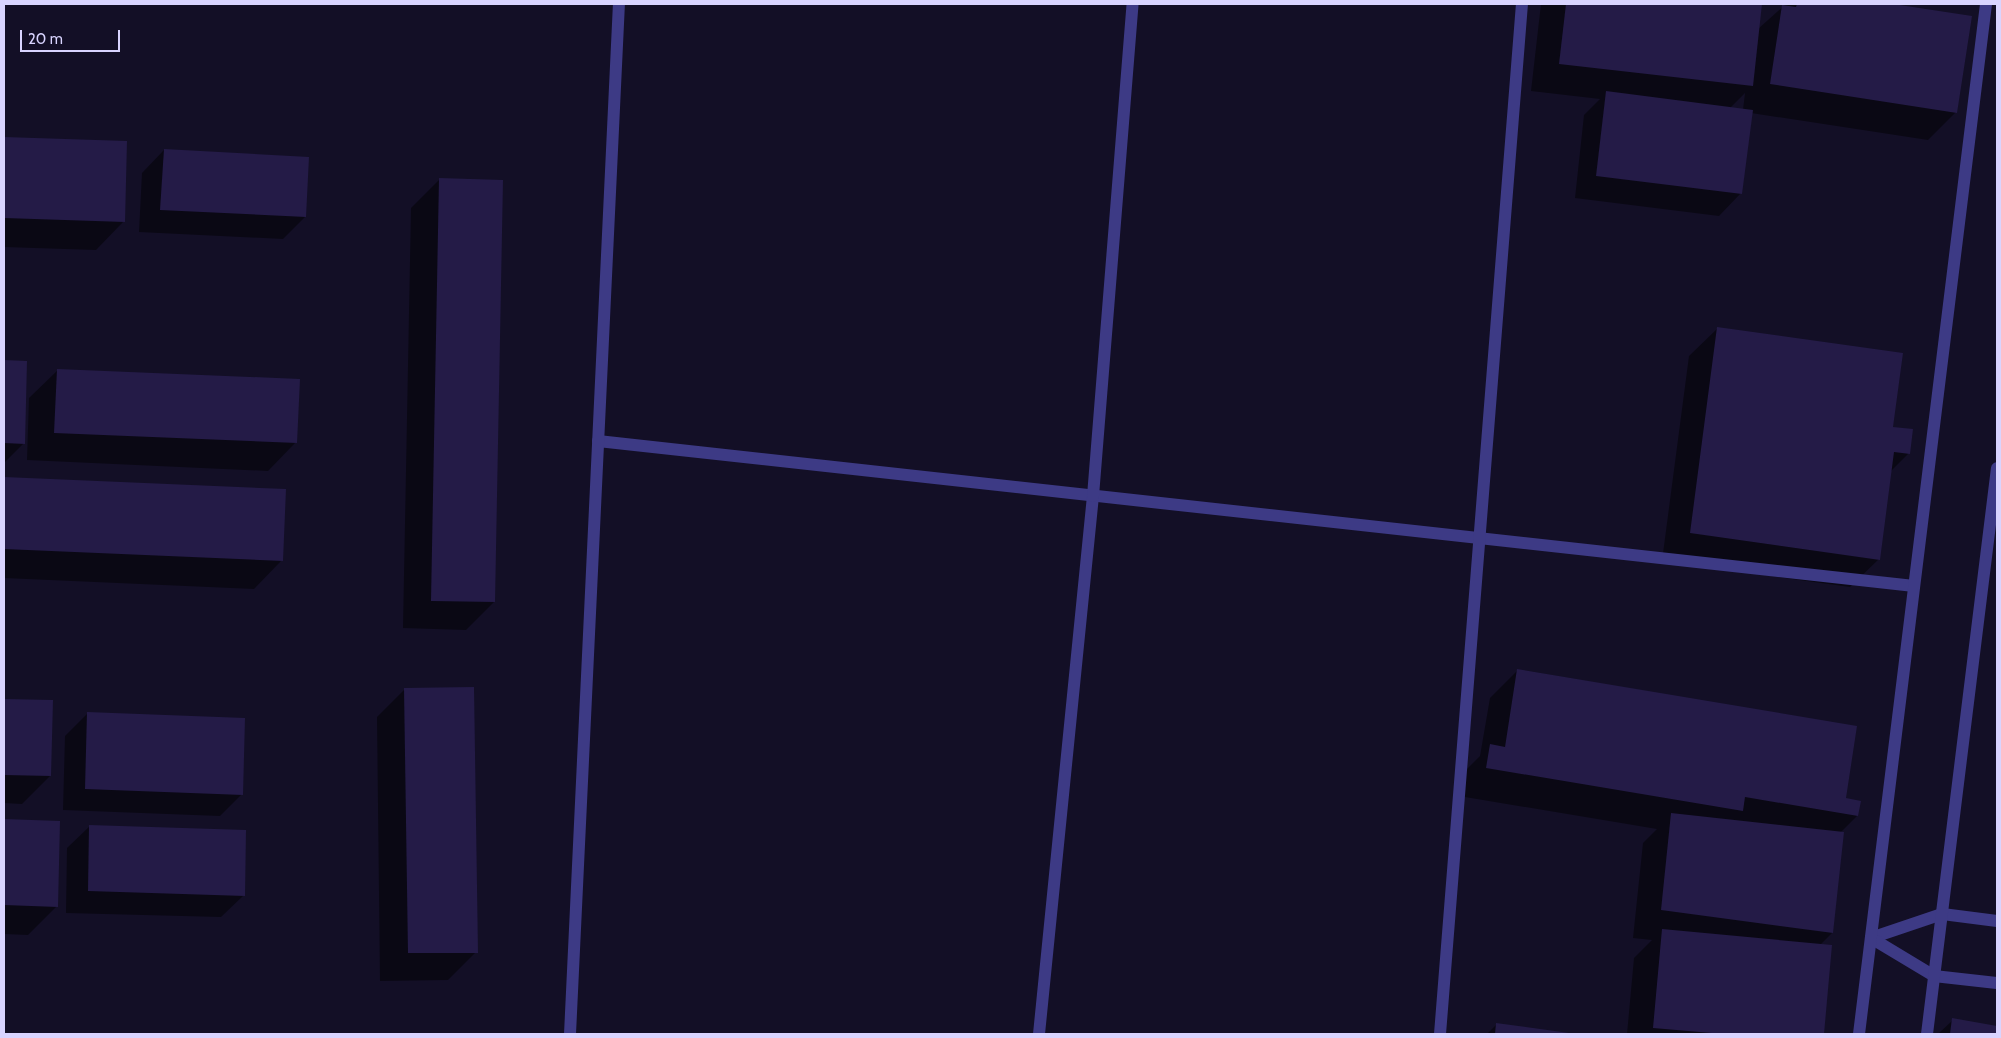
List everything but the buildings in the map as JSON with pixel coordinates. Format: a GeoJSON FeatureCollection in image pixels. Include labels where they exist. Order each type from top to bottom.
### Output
{"type":"FeatureCollection","features":[{"type":"Feature","properties":{"kind":"street"},"geometry":{"type":"LineString","coordinates":[[570,1034],[619,4]]}},
{"type":"Feature","properties":{"kind":"street"},"geometry":{"type":"LineString","coordinates":[[1039,1034],[1093,496],[1133,4]]}},
{"type":"Feature","properties":{"kind":"street"},"geometry":{"type":"LineString","coordinates":[[1440,1034],[1522,4]]}},
{"type":"Feature","properties":{"kind":"street"},"geometry":{"type":"LineString","coordinates":[[1859,1034],[1986,4]]}},
{"type":"Feature","properties":{"kind":"street"},"geometry":{"type":"LineString","coordinates":[[598,441],[1914,586]]}},
{"type":"Feature","properties":{"kind":"street"},"geometry":{"type":"LineString","coordinates":[[1927,1034],[1997,468]]}},
{"type":"Feature","properties":{"kind":"street"},"geometry":{"type":"LineString","coordinates":[[1871,938],[1942,914],[1997,921]]}},
{"type":"Feature","properties":{"kind":"street"},"geometry":{"type":"LineString","coordinates":[[1871,938],[1934,976],[1997,983]]}}]}
